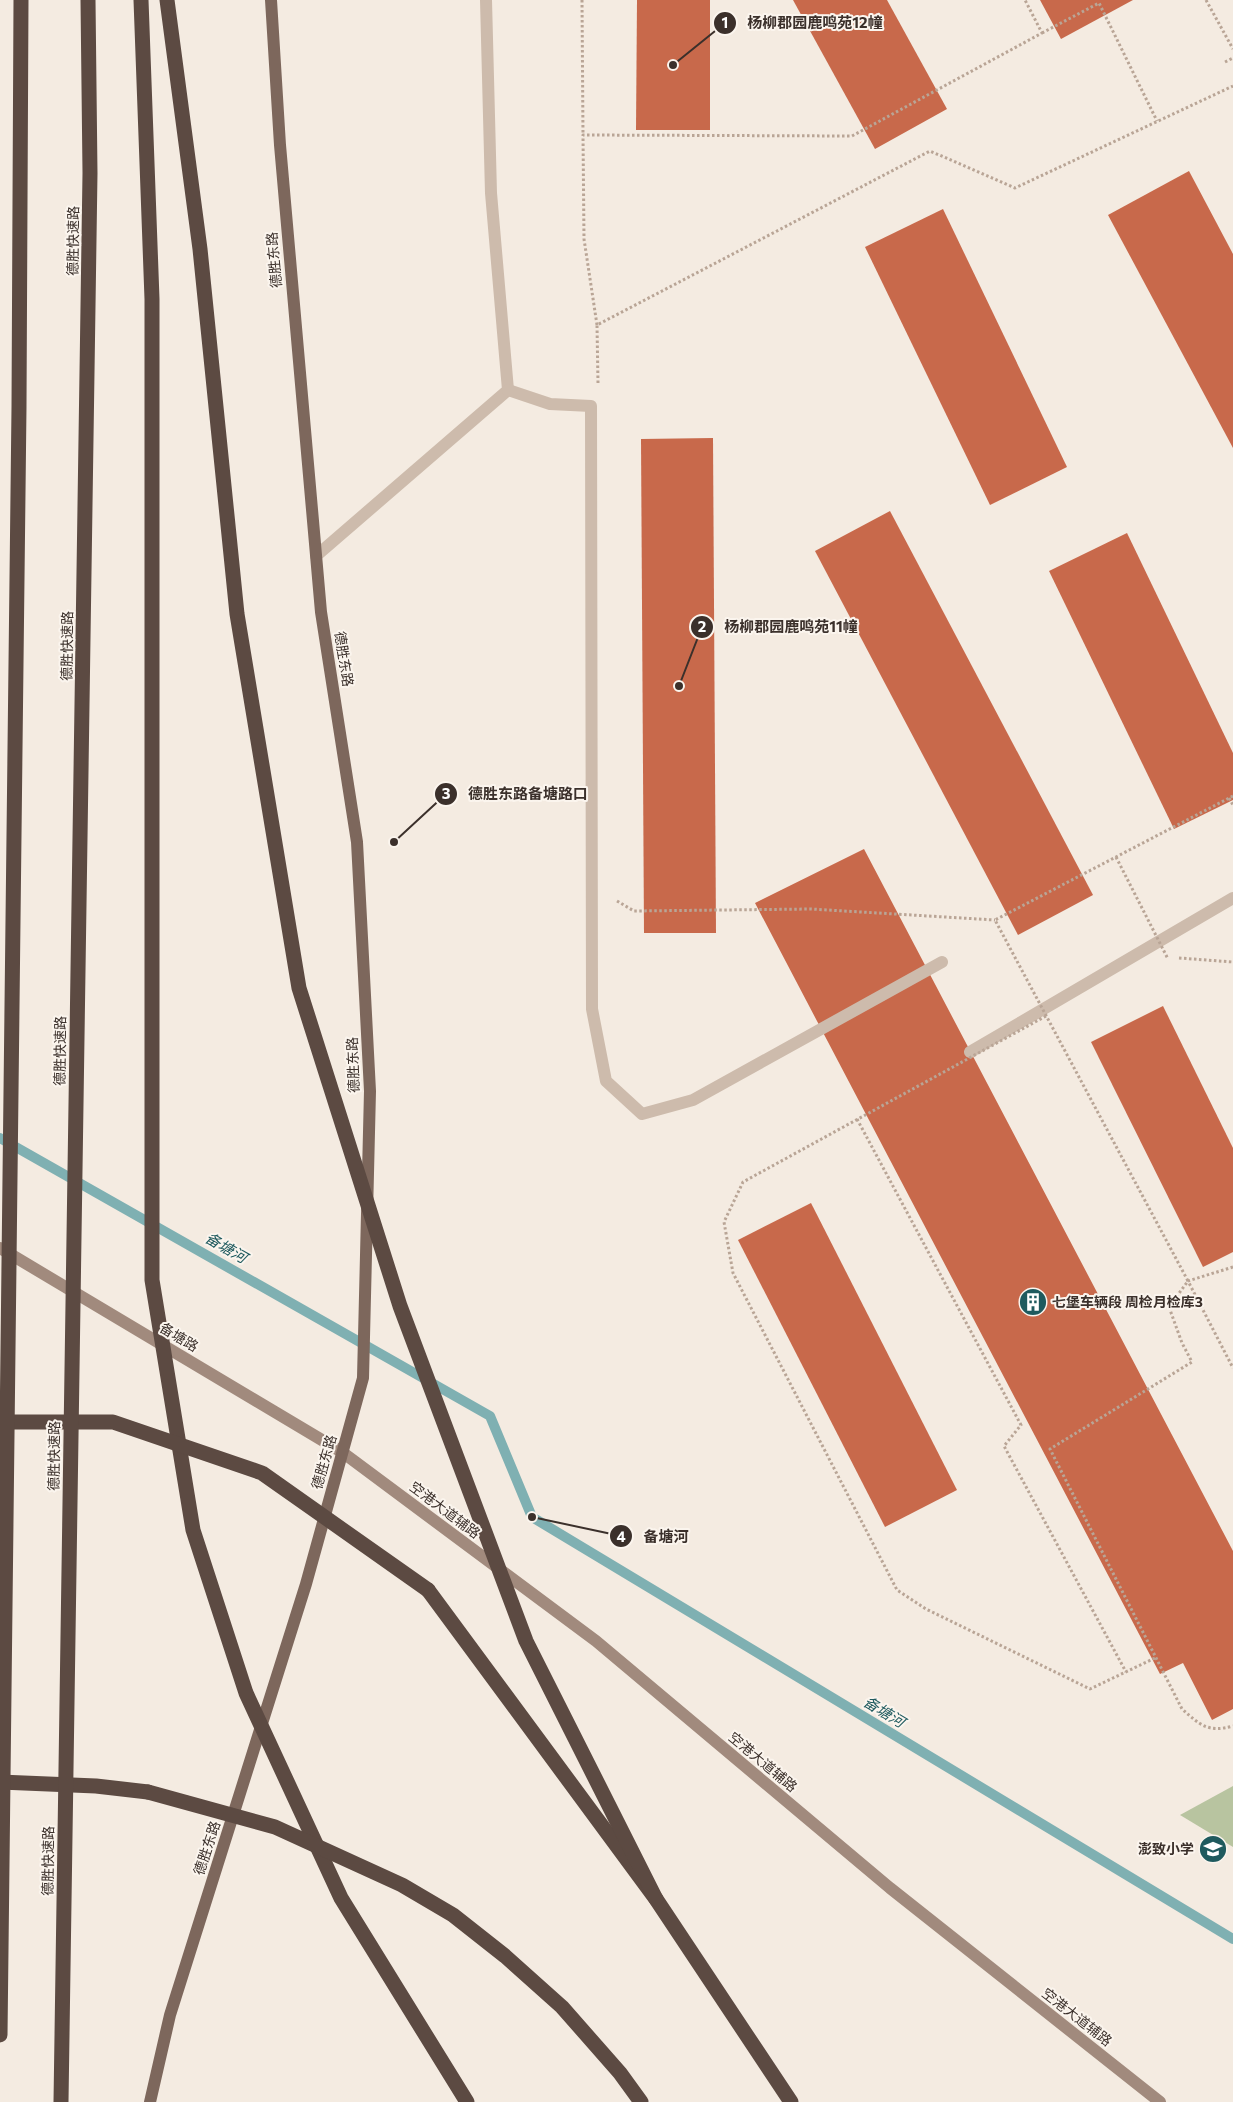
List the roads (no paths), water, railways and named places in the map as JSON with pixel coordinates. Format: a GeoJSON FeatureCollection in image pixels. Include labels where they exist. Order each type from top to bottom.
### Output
{"type":"FeatureCollection","features":[{"type":"Feature","properties":{"kind":"highway"},"geometry":{"type":"LineString","coordinates":[[0,2035],[19,427],[21,0]]}},
{"type":"Feature","properties":{"kind":"highway","name":"德胜快速路"},"geometry":{"type":"LineString","coordinates":[[61,2102],[90,183],[88,0]]}},
{"type":"Feature","properties":{"kind":"highway"},"geometry":{"type":"LineString","coordinates":[[141,0],[152,299],[152,1280],[193,1530],[246,1693],[341,1898],[467,2102]]}},
{"type":"Feature","properties":{"kind":"highway"},"geometry":{"type":"LineString","coordinates":[[167,0],[200,249],[237,614],[299,988],[400,1306],[526,1641],[656,1898]]}},
{"type":"Feature","properties":{"kind":"highway"},"geometry":{"type":"LineString","coordinates":[[0,1422],[113,1422],[262,1473],[428,1590],[656,1898],[790,2102]]}},
{"type":"Feature","properties":{"kind":"highway"},"geometry":{"type":"LineString","coordinates":[[0,1782],[96,1786],[148,1792],[275,1826],[402,1885],[453,1916],[505,1956],[562,2007],[620,2073],[641,2102]]}},
{"type":"Feature","properties":{"kind":"main road","name":"德胜东路"},"geometry":{"type":"LineString","coordinates":[[150,2102],[170,2015],[306,1584],[364,1369],[370,1091],[358,852],[321,612],[280,145],[271,0]]}},
{"type":"Feature","properties":{"kind":"main road","name":"备塘路"},"geometry":{"type":"LineString","coordinates":[[0,1248],[342,1452]]}},
{"type":"Feature","properties":{"kind":"main road","name":"空港大道辅路"},"geometry":{"type":"LineString","coordinates":[[342,1452],[596,1641],[890,1888],[1160,2102]]}},
{"type":"Feature","properties":{"kind":"street"},"geometry":{"type":"LineString","coordinates":[[486,0],[491,193],[508,390]]}},
{"type":"Feature","properties":{"kind":"street"},"geometry":{"type":"LineString","coordinates":[[316,556],[508,390]]}},
{"type":"Feature","properties":{"kind":"street"},"geometry":{"type":"LineString","coordinates":[[508,390],[550,404],[591,406],[592,1009],[606,1081],[642,1114],[693,1100],[942,962]]}},
{"type":"Feature","properties":{"kind":"street"},"geometry":{"type":"LineString","coordinates":[[970,1052],[1233,898]]}},
{"type":"Feature","properties":{"kind":"waterway","name":"备塘河"},"geometry":{"type":"LineString","coordinates":[[0,1138],[490,1416],[532,1517],[1233,1939]]}},
{"type":"Feature","properties":{"kind":"place","name":"杨柳郡园鹿鸣苑12幢"},"geometry":{"type":"Point","coordinates":[673,65]}},
{"type":"Feature","properties":{"kind":"place","name":"杨柳郡园鹿鸣苑11幢"},"geometry":{"type":"Point","coordinates":[679,686]}},
{"type":"Feature","properties":{"kind":"place","name":"德胜东路备塘路口"},"geometry":{"type":"Point","coordinates":[394,842]}},
{"type":"Feature","properties":{"kind":"place","name":"七堡车辆段 周检月检库3"},"geometry":{"type":"Point","coordinates":[1033,1302]}},
{"type":"Feature","properties":{"kind":"place","name":"备塘河"},"geometry":{"type":"Point","coordinates":[532,1517]}},
{"type":"Feature","properties":{"kind":"place","name":"澎致小学"},"geometry":{"type":"Point","coordinates":[1213,1849]}}]}
